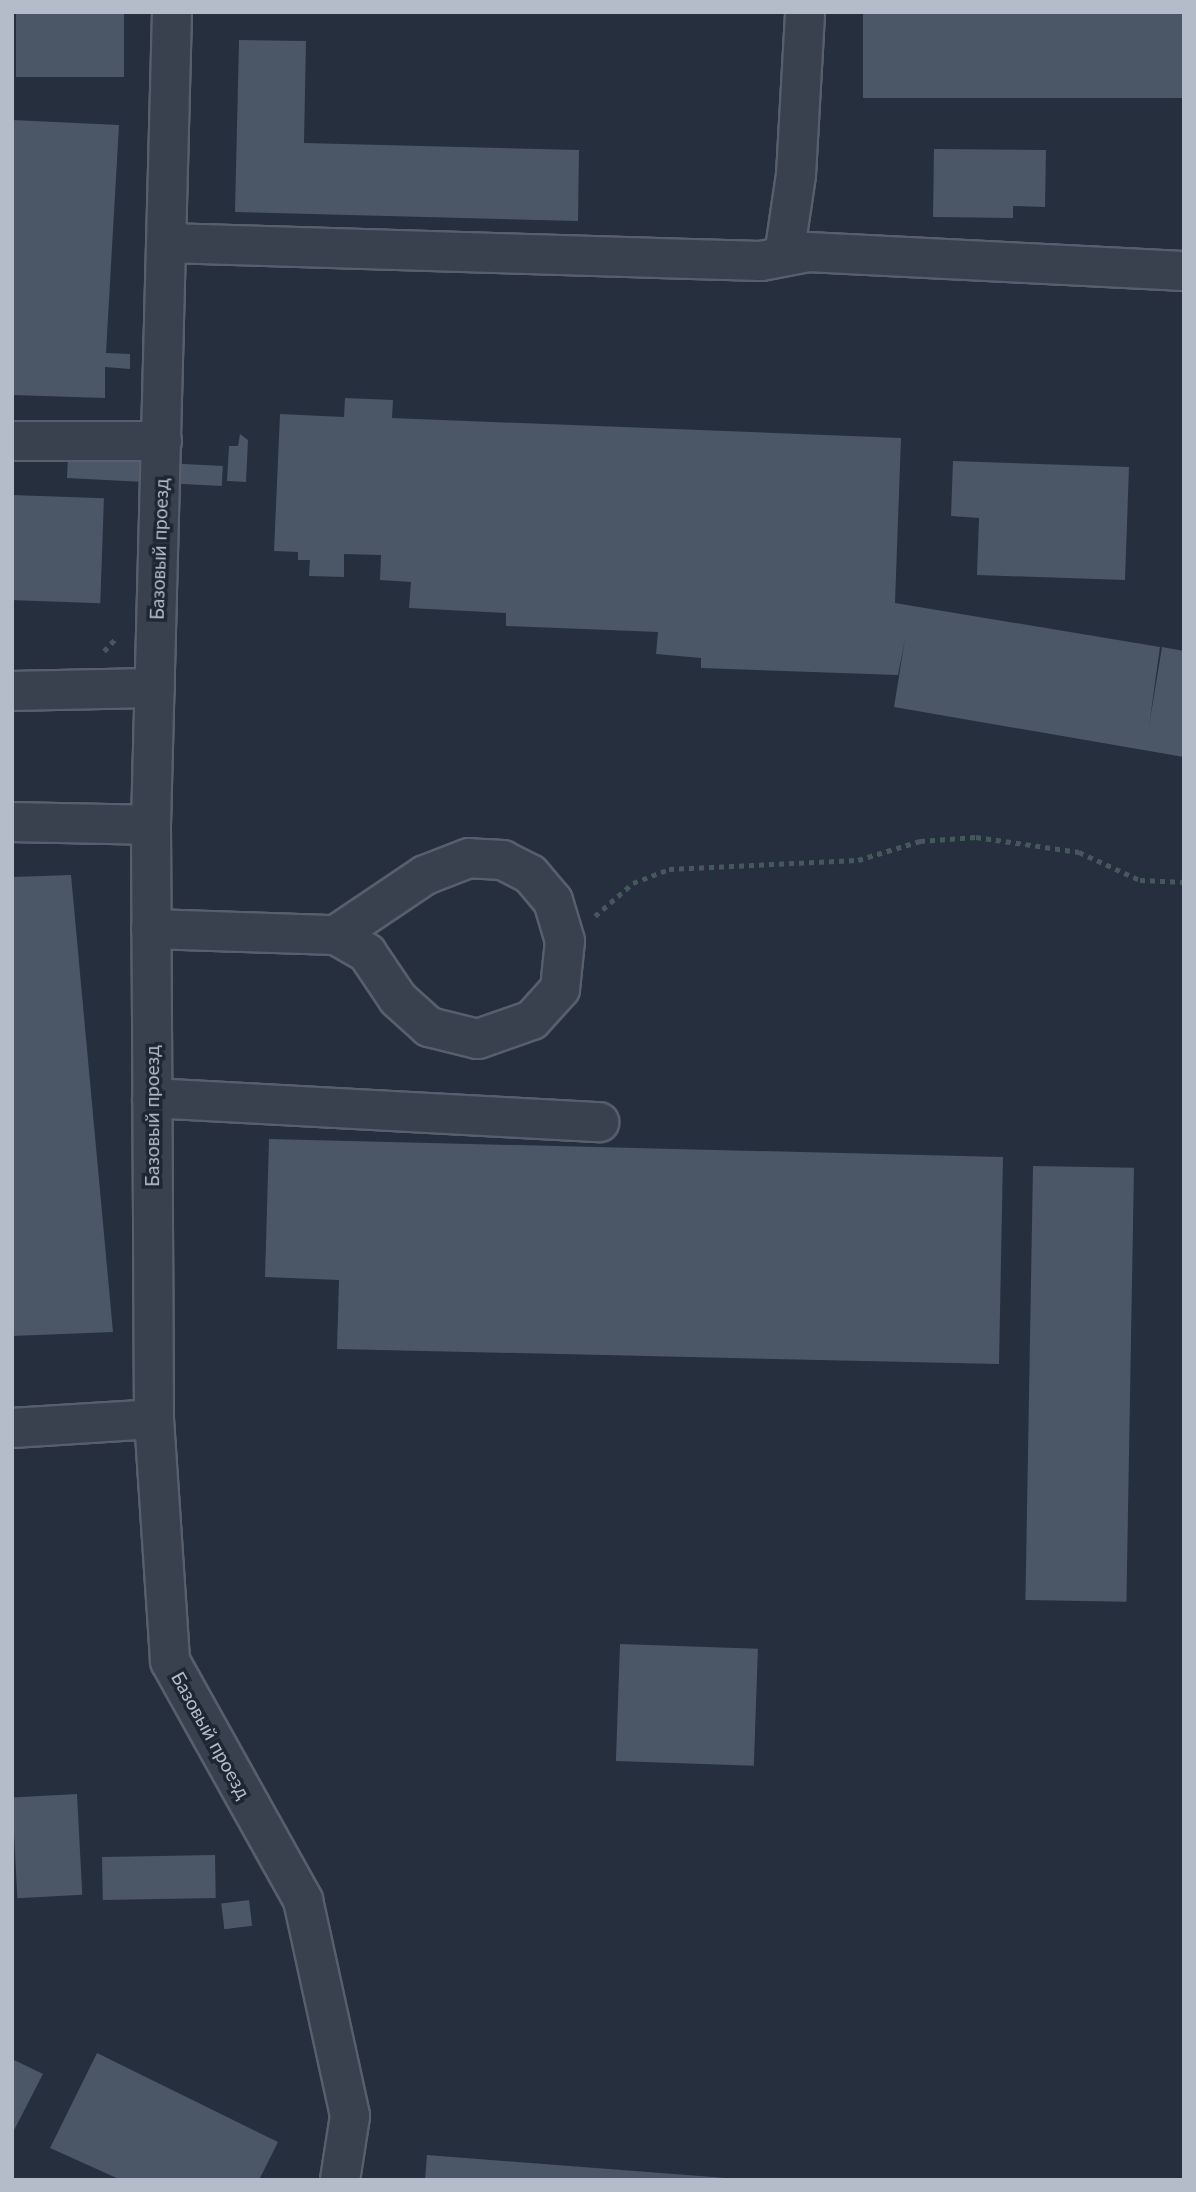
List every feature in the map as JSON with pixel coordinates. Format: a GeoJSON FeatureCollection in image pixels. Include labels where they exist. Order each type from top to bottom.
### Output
{"type":"FeatureCollection","features":[{"type":"Feature","properties":{"kind":"street","name":"Базовый проезд"},"geometry":{"type":"LineString","coordinates":[[172,12],[151,825],[154,1419],[170,1661],[303,1900],[350,2116],[340,2180]]}},
{"type":"Feature","properties":{"kind":"street"},"geometry":{"type":"LineString","coordinates":[[784,256],[796,175],[804,12]]}},
{"type":"Feature","properties":{"kind":"street"},"geometry":{"type":"LineString","coordinates":[[167,243],[761,261],[808,252],[1184,271]]}},
{"type":"Feature","properties":{"kind":"street"},"geometry":{"type":"LineString","coordinates":[[12,441],[162,441]]}},
{"type":"Feature","properties":{"kind":"street"},"geometry":{"type":"LineString","coordinates":[[12,691],[155,688]]}},
{"type":"Feature","properties":{"kind":"street"},"geometry":{"type":"LineString","coordinates":[[12,822],[151,825]]}},
{"type":"Feature","properties":{"kind":"street"},"geometry":{"type":"LineString","coordinates":[[151,929],[336,934],[367,953],[398,999],[429,1027],[478,1039],[532,1020],[560,989],[565,941],[552,901],[530,874],[503,860],[469,858],[425,876],[336,934]]}},
{"type":"Feature","properties":{"kind":"street"},"geometry":{"type":"LineString","coordinates":[[152,1098],[598,1122]]}},
{"type":"Feature","properties":{"kind":"street"},"geometry":{"type":"LineString","coordinates":[[12,1428],[154,1419]]}},
{"type":"Feature","properties":{"kind":"path"},"geometry":{"type":"LineString","coordinates":[[565,941],[633,883],[669,869],[858,860],[920,841],[975,837],[1079,852],[1140,880],[1184,882]]}},
{"type":"Feature","properties":{"kind":"building"},"geometry":{"type":"Polygon","coordinates":[[[16,12],[124,12],[124,77],[16,77],[16,12]]]}},
{"type":"Feature","properties":{"kind":"building"},"geometry":{"type":"Polygon","coordinates":[[[863,12],[1184,12],[1184,98],[863,98],[863,12]]]}},
{"type":"Feature","properties":{"kind":"building"},"geometry":{"type":"Polygon","coordinates":[[[239,40],[306,41],[304,143],[579,150],[578,221],[235,212],[239,40]]]}},
{"type":"Feature","properties":{"kind":"building"},"geometry":{"type":"Polygon","coordinates":[[[12,120],[119,125],[106,353],[130,354],[130,369],[105,367],[105,398],[12,395],[12,120]]]}},
{"type":"Feature","properties":{"kind":"building"},"geometry":{"type":"Polygon","coordinates":[[[934,149],[1046,150],[1045,207],[1013,206],[1013,218],[933,217],[934,149]]]}},
{"type":"Feature","properties":{"kind":"building"},"geometry":{"type":"Polygon","coordinates":[[[345,398],[393,400],[392,418],[901,438],[895,603],[1160,647],[1149,726],[1162,647],[1184,651],[1184,757],[894,707],[905,639],[898,675],[701,668],[701,658],[656,654],[658,632],[506,626],[506,613],[409,608],[411,582],[380,580],[381,555],[344,554],[344,577],[309,576],[310,560],[298,560],[298,552],[274,551],[280,414],[344,417],[345,398]]]}},
{"type":"Feature","properties":{"kind":"building"},"geometry":{"type":"Polygon","coordinates":[[[240,434],[248,440],[246,482],[227,481],[229,446],[238,446],[240,434]]]}},
{"type":"Feature","properties":{"kind":"building"},"geometry":{"type":"Polygon","coordinates":[[[68,458],[223,466],[222,486],[67,478],[68,458]]]}},
{"type":"Feature","properties":{"kind":"building"},"geometry":{"type":"Polygon","coordinates":[[[953,461],[1129,467],[1125,580],[977,575],[979,518],[951,516],[953,461]]]}},
{"type":"Feature","properties":{"kind":"building"},"geometry":{"type":"Polygon","coordinates":[[[12,495],[104,498],[100,603],[12,600],[12,495]]]}},
{"type":"Feature","properties":{"kind":"building"},"geometry":{"type":"Polygon","coordinates":[[[71,875],[113,1332],[12,1336],[12,877],[71,875]]]}},
{"type":"Feature","properties":{"kind":"building"},"geometry":{"type":"Polygon","coordinates":[[[269,1139],[1003,1157],[999,1364],[337,1349],[339,1280],[265,1277],[269,1139]]]}},
{"type":"Feature","properties":{"kind":"building"},"geometry":{"type":"Polygon","coordinates":[[[1033,1166],[1134,1168],[1126,1602],[1025,1600],[1033,1166]]]}},
{"type":"Feature","properties":{"kind":"building"},"geometry":{"type":"Polygon","coordinates":[[[620,1644],[758,1649],[754,1766],[616,1761],[620,1644]]]}},
{"type":"Feature","properties":{"kind":"building"},"geometry":{"type":"Polygon","coordinates":[[[77,1794],[82,1895],[17,1898],[12,1797],[77,1794]]]}},
{"type":"Feature","properties":{"kind":"building"},"geometry":{"type":"Polygon","coordinates":[[[215,1855],[216,1898],[103,1900],[102,1857],[215,1855]]]}},
{"type":"Feature","properties":{"kind":"building"},"geometry":{"type":"Polygon","coordinates":[[[249,1900],[252,1926],[224,1929],[221,1903],[249,1900]]]}},
{"type":"Feature","properties":{"kind":"building"},"geometry":{"type":"Polygon","coordinates":[[[97,2053],[278,2142],[259,2180],[121,2180],[50,2148],[97,2053]]]}},
{"type":"Feature","properties":{"kind":"building"},"geometry":{"type":"Polygon","coordinates":[[[12,2059],[43,2074],[12,2134],[12,2059]]]}},
{"type":"Feature","properties":{"kind":"building"},"geometry":{"type":"Polygon","coordinates":[[[427,2155],[726,2178],[726,2180],[425,2180],[427,2155]]]}}]}
